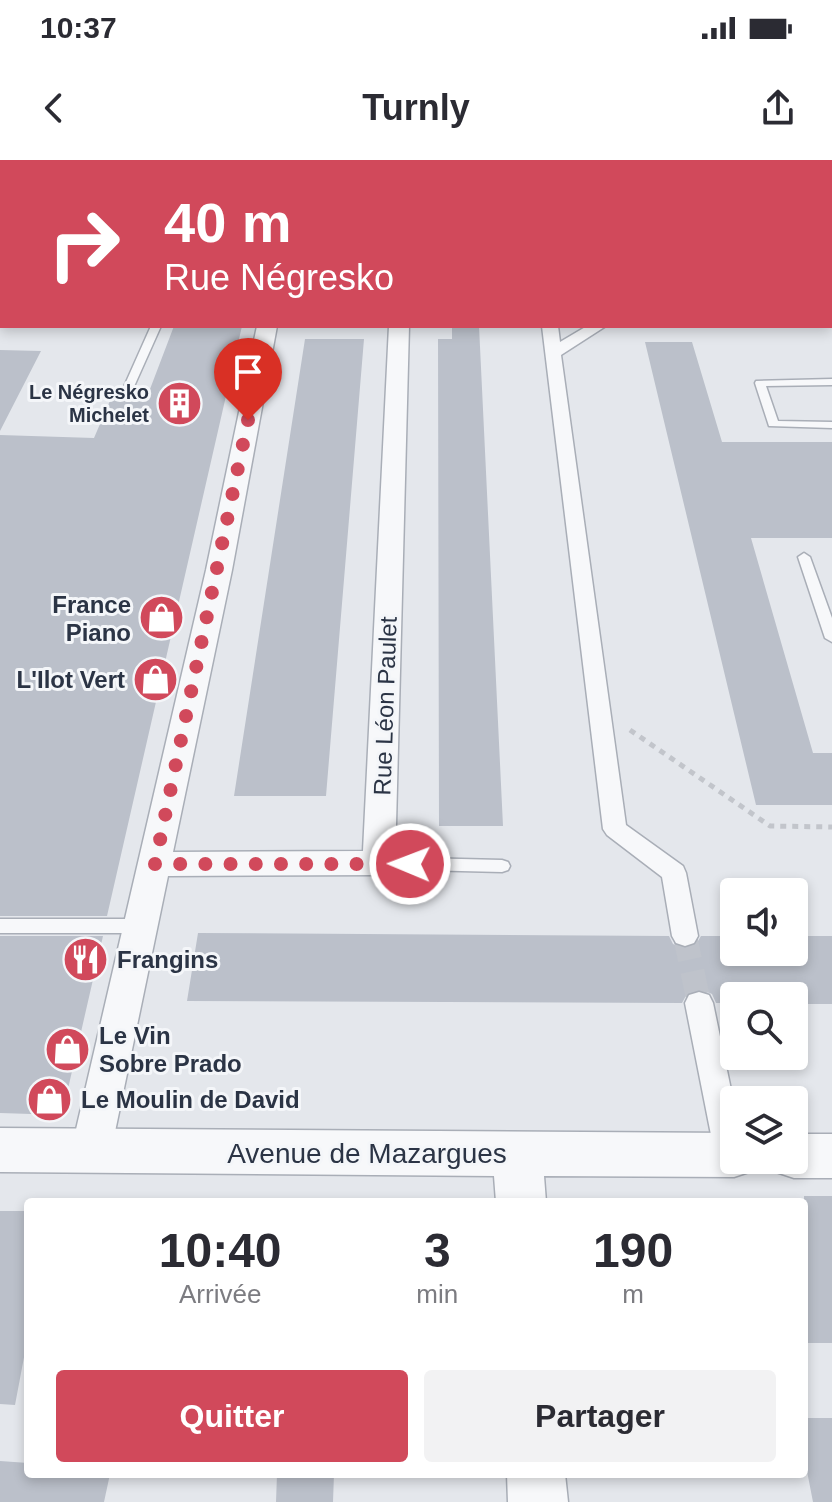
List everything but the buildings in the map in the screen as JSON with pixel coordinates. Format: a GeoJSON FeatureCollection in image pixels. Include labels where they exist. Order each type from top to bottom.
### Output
{"type":"FeatureCollection","features":[{"type":"Feature","properties":{"kind":"street"},"geometry":{"type":"LineString","coordinates":[[91,1151],[219,570],[267,328]]}},
{"type":"Feature","properties":{"kind":"street","name":"Rue Léon Paulet"},"geometry":{"type":"LineString","coordinates":[[379,863],[399,328]]}},
{"type":"Feature","properties":{"kind":"street"},"geometry":{"type":"LineString","coordinates":[[550,328],[615,829],[674,873],[685,936]]}},
{"type":"Feature","properties":{"kind":"street"},"geometry":{"type":"LineString","coordinates":[[553,353],[595,328]]}},
{"type":"Feature","properties":{"kind":"street"},"geometry":{"type":"LineString","coordinates":[[155,864],[379,863]]}},
{"type":"Feature","properties":{"kind":"street"},"geometry":{"type":"LineString","coordinates":[[699,1003],[720,1100]]}},
{"type":"Feature","properties":{"kind":"street","name":"Avenue de Mazargues"},"geometry":{"type":"LineString","coordinates":[[0,1150],[720,1155]]}},
{"type":"Feature","properties":{"kind":"street"},"geometry":{"type":"LineString","coordinates":[[518,1154],[521,1198]]}},
{"type":"Feature","properties":{"kind":"street"},"geometry":{"type":"LineString","coordinates":[[808,1156],[832,1156]]}},
{"type":"Feature","properties":{"kind":"street"},"geometry":{"type":"LineString","coordinates":[[536,1478],[538,1502]]}},
{"type":"Feature","properties":{"kind":"lane"},"geometry":{"type":"LineString","coordinates":[[127,391],[155,328]]}},
{"type":"Feature","properties":{"kind":"lane"},"geometry":{"type":"LineString","coordinates":[[832,382],[760,383],[773,424],[832,425]]}},
{"type":"Feature","properties":{"kind":"lane"},"geometry":{"type":"LineString","coordinates":[[804,557],[832,638]]}},
{"type":"Feature","properties":{"kind":"lane"},"geometry":{"type":"LineString","coordinates":[[379,863],[502,866]]}},
{"type":"Feature","properties":{"kind":"lane"},"geometry":{"type":"LineString","coordinates":[[0,926],[141,926]]}},
{"type":"Feature","properties":{"kind":"path"},"geometry":{"type":"LineString","coordinates":[[600,709],[770,826],[832,827]]}},
{"type":"Feature","properties":{"kind":"tunnel"},"geometry":{"type":"LineString","coordinates":[[685,936],[699,1003]]}},
{"type":"Feature","properties":{"kind":"place","name":"Le Négresko Michelet"},"geometry":{"type":"Point","coordinates":[180,403]}},
{"type":"Feature","properties":{"kind":"place","name":"France Piano"},"geometry":{"type":"Point","coordinates":[162,618]}},
{"type":"Feature","properties":{"kind":"place","name":"L'Ilot Vert"},"geometry":{"type":"Point","coordinates":[156,679]}},
{"type":"Feature","properties":{"kind":"place","name":"Frangins"},"geometry":{"type":"Point","coordinates":[86,959]}},
{"type":"Feature","properties":{"kind":"place","name":"Le Vin Sobre Prado"},"geometry":{"type":"Point","coordinates":[68,1049]}},
{"type":"Feature","properties":{"kind":"place","name":"Le Moulin de David"},"geometry":{"type":"Point","coordinates":[50,1099]}},
{"type":"Feature","properties":{"kind":"route"},"geometry":{"type":"LineString","coordinates":[[248,420],[155,864],[410,864]]}}]}
